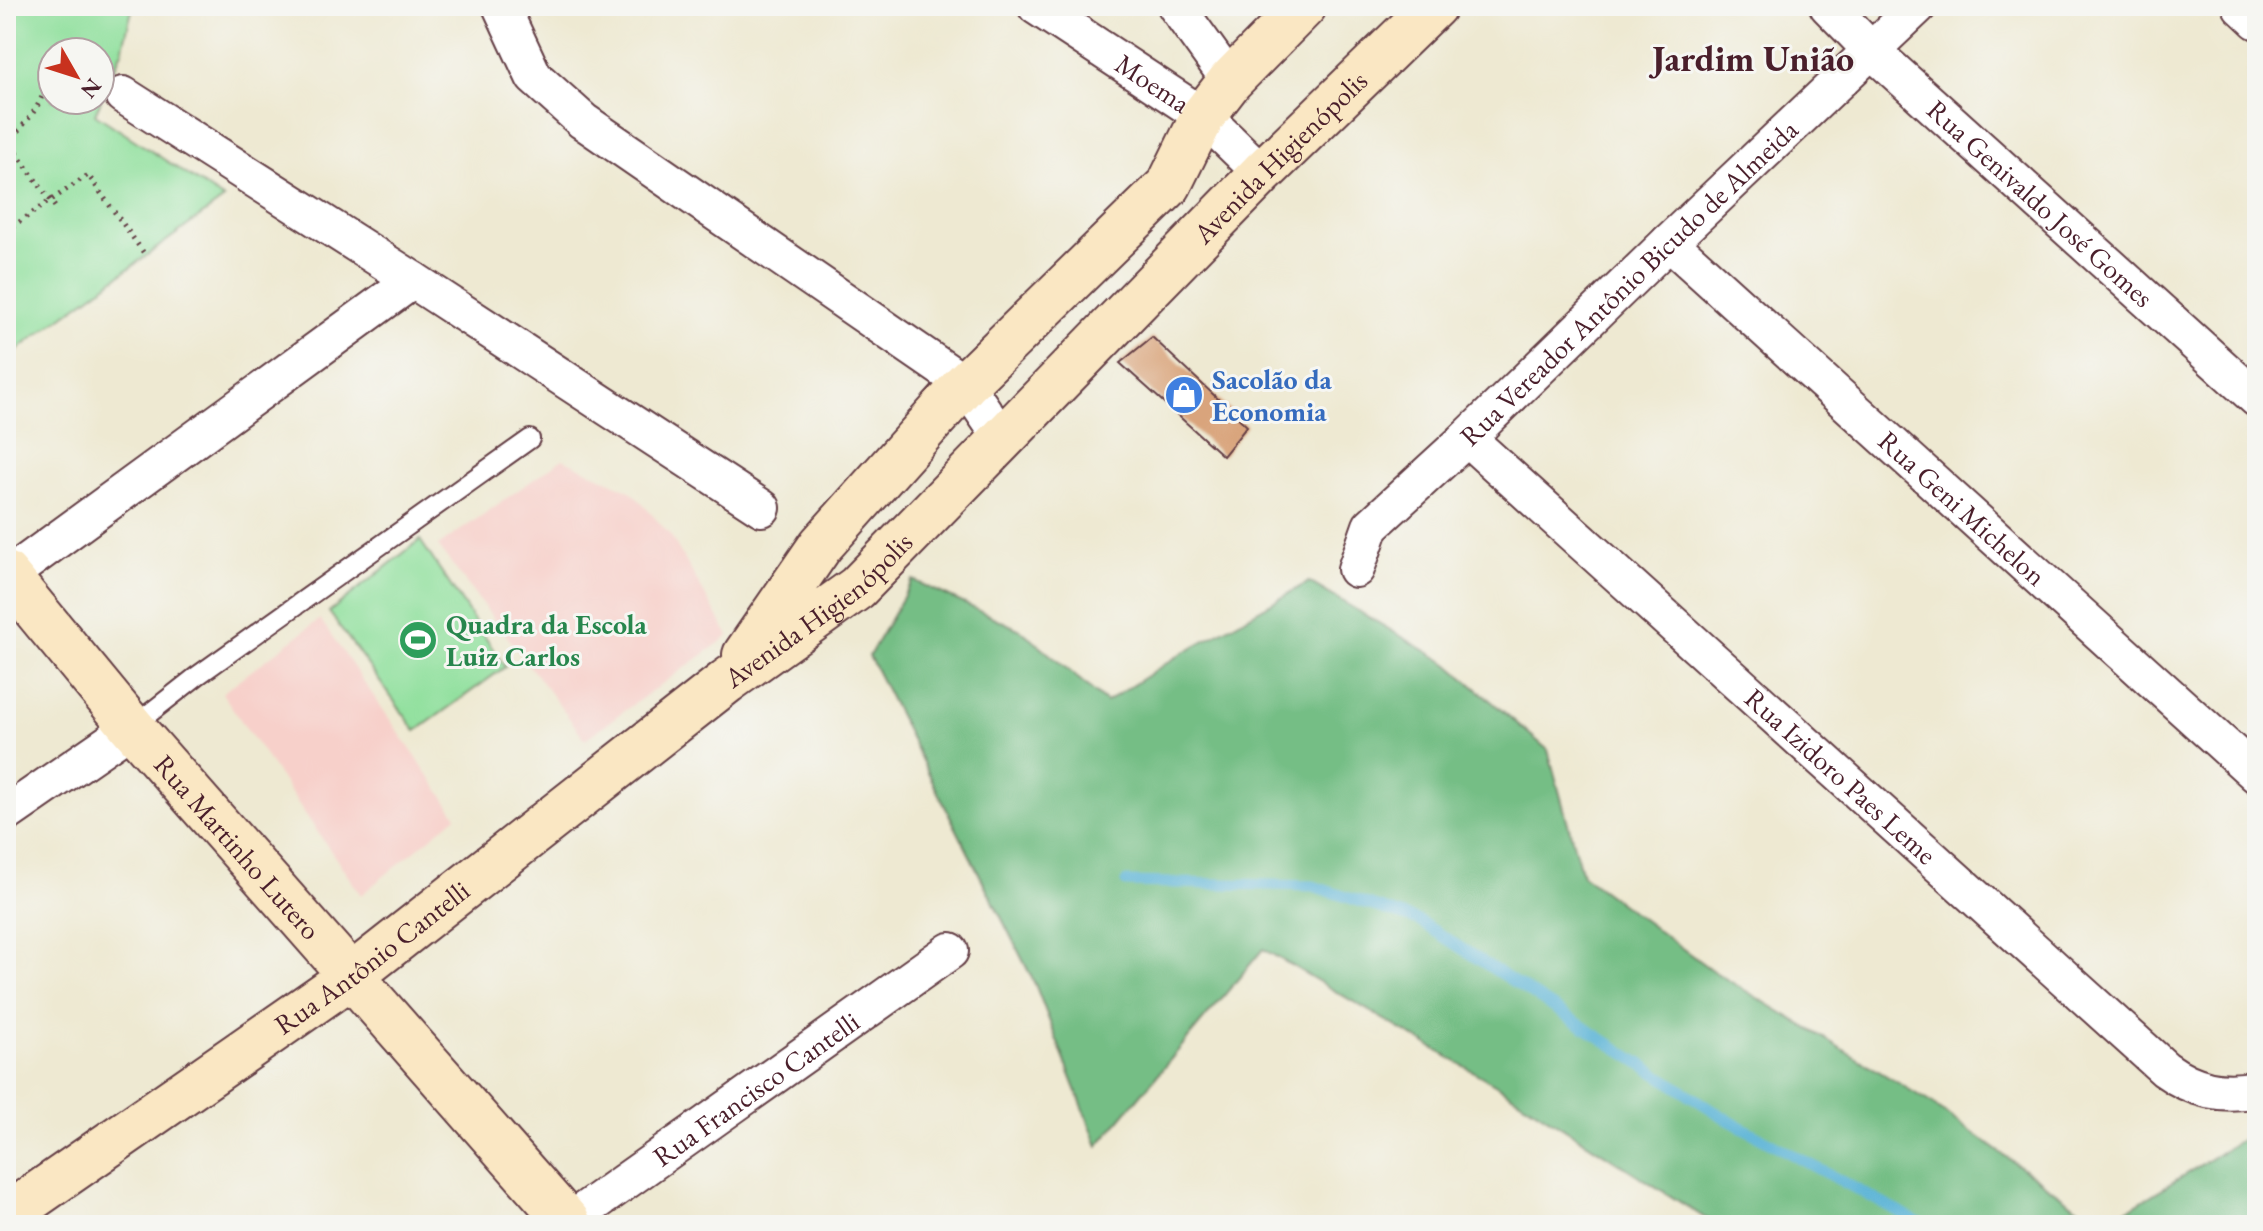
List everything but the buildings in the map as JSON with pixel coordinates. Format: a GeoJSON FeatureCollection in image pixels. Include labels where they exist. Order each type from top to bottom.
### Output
{"type":"FeatureCollection","features":[{"type":"Feature","properties":{"kind":"main road","name":"Avenida Higienópolis"},"geometry":{"type":"LineString","coordinates":[[727,681],[821,545],[965,384],[1169,185],[1203,116],[1230,81],[1304,6]]}},
{"type":"Feature","properties":{"kind":"main road","name":"Avenida Higienópolis"},"geometry":{"type":"LineString","coordinates":[[727,681],[857,588],[1262,173],[1434,6]]}},
{"type":"Feature","properties":{"kind":"main road","name":"Rua Martinho Lutero"},"geometry":{"type":"LineString","coordinates":[[7,575],[132,727],[567,1224]]}},
{"type":"Feature","properties":{"kind":"main road","name":"Rua Antônio Cantelli"},"geometry":{"type":"LineString","coordinates":[[6,1216],[350,977],[727,681]]}},
{"type":"Feature","properties":{"kind":"street"},"geometry":{"type":"LineString","coordinates":[[501,6],[534,77],[583,121],[965,384],[1003,440]]}},
{"type":"Feature","properties":{"kind":"street"},"geometry":{"type":"LineString","coordinates":[[1176,6],[1230,81]]}},
{"type":"Feature","properties":{"kind":"street","name":"Rua Genivaldo José Gomes"},"geometry":{"type":"LineString","coordinates":[[1828,6],[1871,50],[2257,399]]}},
{"type":"Feature","properties":{"kind":"street","name":"Rua Vereador Antônio Bicudo de Almeida"},"geometry":{"type":"LineString","coordinates":[[1356,569],[1371,526],[1918,6]]}},
{"type":"Feature","properties":{"kind":"street"},"geometry":{"type":"LineString","coordinates":[[2241,6],[2257,21]]}},
{"type":"Feature","properties":{"kind":"street","name":"Moema"},"geometry":{"type":"LineString","coordinates":[[1059,11],[1203,116],[1262,173]]}},
{"type":"Feature","properties":{"kind":"street"},"geometry":{"type":"LineString","coordinates":[[123,95],[762,508]]}},
{"type":"Feature","properties":{"kind":"street","name":"Rua Geni Michelon"},"geometry":{"type":"LineString","coordinates":[[1669,242],[2257,775]]}},
{"type":"Feature","properties":{"kind":"street"},"geometry":{"type":"LineString","coordinates":[[7,575],[413,280]]}},
{"type":"Feature","properties":{"kind":"street","name":"Rua Izidoro Paes Leme"},"geometry":{"type":"LineString","coordinates":[[1467,438],[2165,1069],[2193,1086],[2241,1091]]}},
{"type":"Feature","properties":{"kind":"street"},"geometry":{"type":"LineString","coordinates":[[6,814],[132,727]]}},
{"type":"Feature","properties":{"kind":"street","name":"Rua Francisco Cantelli"},"geometry":{"type":"LineString","coordinates":[[567,1224],[950,951]]}},
{"type":"Feature","properties":{"kind":"lane"},"geometry":{"type":"LineString","coordinates":[[132,727],[197,676],[530,439]]}},
{"type":"Feature","properties":{"kind":"path"},"geometry":{"type":"LineString","coordinates":[[6,32],[15,6]]}},
{"type":"Feature","properties":{"kind":"path"},"geometry":{"type":"LineString","coordinates":[[36,108],[27,122],[6,141],[58,211]]}},
{"type":"Feature","properties":{"kind":"path"},"geometry":{"type":"LineString","coordinates":[[6,231],[88,175],[146,256]]}},
{"type":"Feature","properties":{"kind":"shaded area"},"geometry":{"type":"Polygon","coordinates":[[[563,459],[632,492],[671,536],[729,636],[585,739],[438,546],[563,459]]]}},
{"type":"Feature","properties":{"kind":"shaded area"},"geometry":{"type":"Polygon","coordinates":[[[320,619],[457,816],[361,895],[222,693],[320,619]]]}},
{"type":"Feature","properties":{"kind":"green space"},"geometry":{"type":"Polygon","coordinates":[[[6,6],[133,6],[116,65],[116,36],[36,36],[36,116],[98,116],[224,199],[6,358],[6,6]]]}},
{"type":"Feature","properties":{"kind":"green space","name":"Quadra da Escola Luiz Carlos"},"geometry":{"type":"Polygon","coordinates":[[[420,540],[505,667],[416,731],[329,612],[420,540]]]}},
{"type":"Feature","properties":{"kind":"green space"},"geometry":{"type":"Polygon","coordinates":[[[913,580],[1021,630],[1106,702],[1184,652],[1309,582],[1448,664],[1548,750],[1582,875],[1713,971],[1928,1101],[2102,1225],[1716,1225],[1498,1086],[1263,949],[1098,1146],[1035,984],[869,656],[913,580]]]}},
{"type":"Feature","properties":{"kind":"green space"},"geometry":{"type":"Polygon","coordinates":[[[2257,1130],[2257,1225],[2103,1225],[2257,1130]]]}},
{"type":"Feature","properties":{"kind":"waterway"},"geometry":{"type":"LineString","coordinates":[[1126,882],[1313,886],[1419,921],[1730,1121],[1923,1225]]}},
{"type":"Feature","properties":{"kind":"place","name":"Sacolão da Economia"},"geometry":{"type":"Point","coordinates":[1184,395]}},
{"type":"Feature","properties":{"kind":"place","name":"Quadra da Escola Luiz Carlos"},"geometry":{"type":"Point","coordinates":[418,640]}},
{"type":"Feature","properties":{"kind":"district","name":"Jardim União"},"geometry":{"type":"Point","coordinates":[1753,58]}}]}
